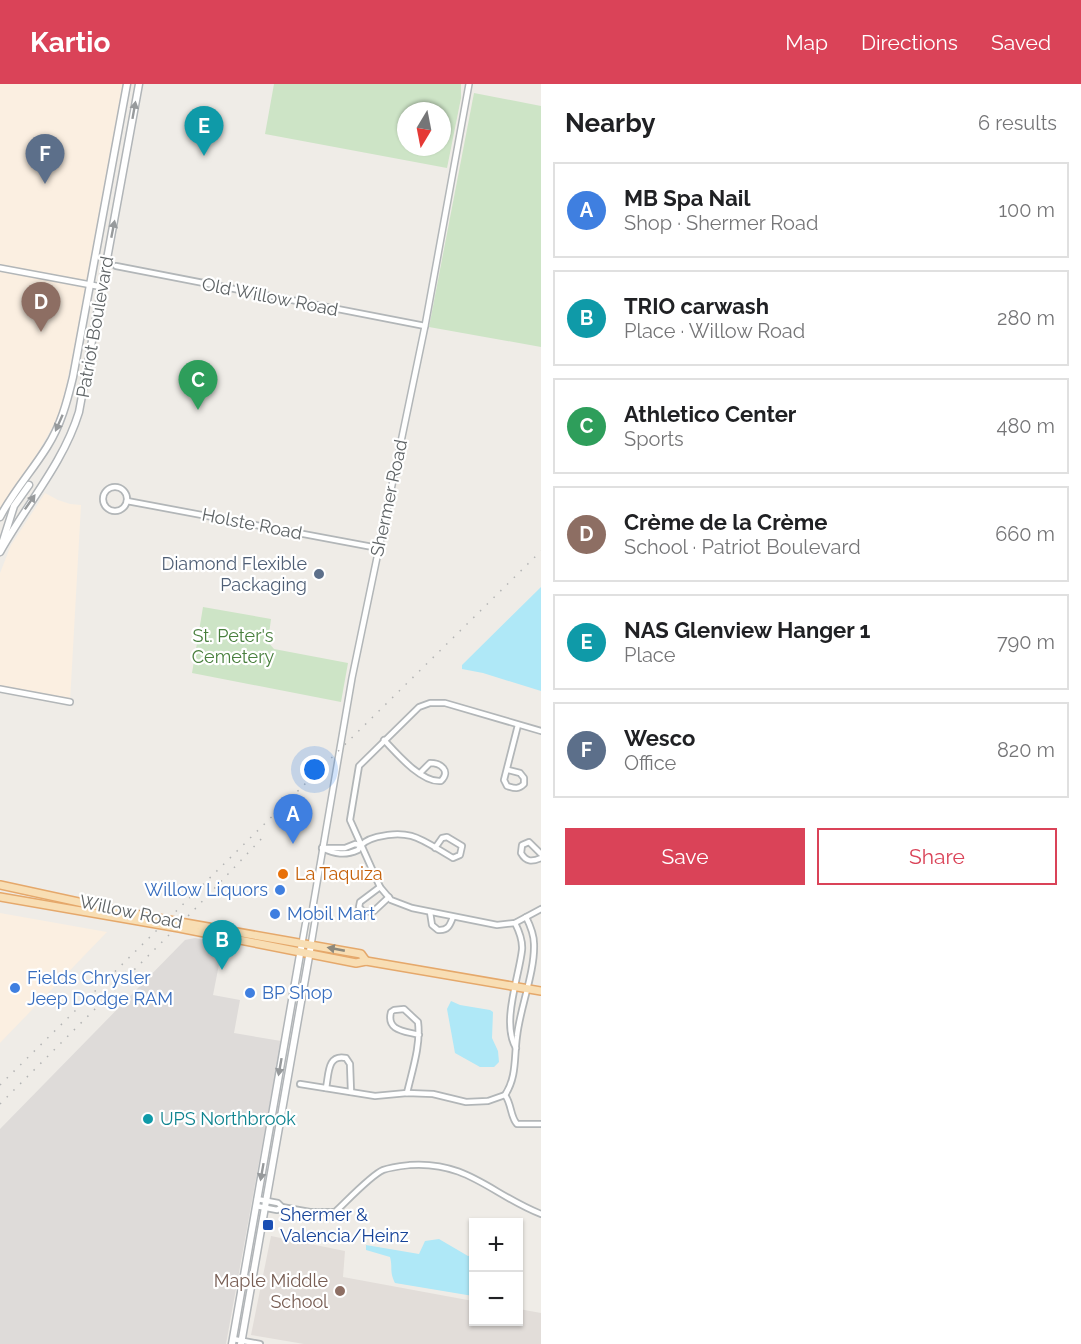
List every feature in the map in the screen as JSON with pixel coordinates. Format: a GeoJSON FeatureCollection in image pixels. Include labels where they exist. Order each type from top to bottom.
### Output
{"type":"FeatureCollection","features":[{"type":"Feature","properties":{"kind":"main road","name":"Patriot Boulevard"},"geometry":{"type":"LineString","coordinates":[[0,517],[11,496],[48,447],[63,414],[73,377],[127,84]]}},
{"type":"Feature","properties":{"kind":"main road","name":"Patriot Boulevard"},"geometry":{"type":"LineString","coordinates":[[0,551],[69,441],[79,412],[139,84]]}},
{"type":"Feature","properties":{"kind":"main road"},"geometry":{"type":"LineString","coordinates":[[23,480],[29,485],[42,484]]}},
{"type":"Feature","properties":{"kind":"main road"},"geometry":{"type":"LineString","coordinates":[[0,551],[15,502],[29,485]]}},
{"type":"Feature","properties":{"kind":"main road","name":"Willow Road"},"geometry":{"type":"LineString","coordinates":[[0,883],[156,918],[361,954],[366,961]]}},
{"type":"Feature","properties":{"kind":"main road","name":"Willow Road"},"geometry":{"type":"LineString","coordinates":[[0,898],[160,924],[356,963],[366,961],[541,991]]}},
{"type":"Feature","properties":{"kind":"main road","name":"Shermer Road"},"geometry":{"type":"LineString","coordinates":[[232,1342],[302,943]]}},
{"type":"Feature","properties":{"kind":"main road","name":"Shermer Road"},"geometry":{"type":"LineString","coordinates":[[241,1342],[312,945]]}},
{"type":"Feature","properties":{"kind":"street","name":"Shermer Road"},"geometry":{"type":"LineString","coordinates":[[302,943],[307,915],[312,912],[350,687],[425,326],[469,84]]}},
{"type":"Feature","properties":{"kind":"street","name":"Old Willow Road"},"geometry":{"type":"LineString","coordinates":[[116,266],[425,326]]}},
{"type":"Feature","properties":{"kind":"street"},"geometry":{"type":"LineString","coordinates":[[0,268],[102,287]]}},
{"type":"Feature","properties":{"kind":"street","name":"Holste Road"},"geometry":{"type":"LineString","coordinates":[[116,487],[126,493],[127,501],[122,509],[114,512],[104,506],[102,498],[105,490],[116,487]]}},
{"type":"Feature","properties":{"kind":"street","name":"Holste Road"},"geometry":{"type":"LineString","coordinates":[[127,501],[378,548]]}},
{"type":"Feature","properties":{"kind":"street"},"geometry":{"type":"LineString","coordinates":[[0,689],[70,702]]}},
{"type":"Feature","properties":{"kind":"street"},"geometry":{"type":"LineString","coordinates":[[541,731],[445,703],[430,703],[418,708],[359,766],[350,820],[380,887],[389,897],[412,908],[497,925],[515,922],[541,909]]}},
{"type":"Feature","properties":{"kind":"street"},"geometry":{"type":"LineString","coordinates":[[507,770],[520,773],[524,778],[524,784],[520,788],[507,786],[504,780],[518,725]]}},
{"type":"Feature","properties":{"kind":"street"},"geometry":{"type":"LineString","coordinates":[[384,740],[406,763],[420,773],[436,782],[441,781],[446,772],[444,767],[430,763],[420,773]]}},
{"type":"Feature","properties":{"kind":"street"},"geometry":{"type":"LineString","coordinates":[[322,848],[345,848],[355,844],[360,845],[371,839],[400,833],[413,835],[435,848],[453,858],[460,855],[462,846],[447,837],[442,838],[435,848]]}},
{"type":"Feature","properties":{"kind":"street"},"geometry":{"type":"LineString","coordinates":[[529,842],[541,856],[533,861],[526,859],[521,853],[522,845],[529,842]]}},
{"type":"Feature","properties":{"kind":"street"},"geometry":{"type":"LineString","coordinates":[[380,887],[360,902],[359,907],[364,912],[374,911],[389,897]]}},
{"type":"Feature","properties":{"kind":"street","name":"Shermer Road"},"geometry":{"type":"LineString","coordinates":[[312,912],[316,915],[312,945]]}},
{"type":"Feature","properties":{"kind":"street"},"geometry":{"type":"LineString","coordinates":[[430,912],[432,925],[438,930],[444,931],[448,928],[453,917]]}},
{"type":"Feature","properties":{"kind":"street"},"geometry":{"type":"LineString","coordinates":[[300,1084],[375,1096],[407,1093],[434,1095],[466,1102],[488,1101],[505,1095],[513,1081],[519,1024],[528,988],[534,945],[526,917]]}},
{"type":"Feature","properties":{"kind":"street"},"geometry":{"type":"LineString","coordinates":[[515,922],[523,948],[514,986],[511,1024],[516,1049]]}},
{"type":"Feature","properties":{"kind":"street"},"geometry":{"type":"LineString","coordinates":[[407,1093],[419,1035],[418,1022],[408,1011],[399,1009],[391,1012],[389,1022],[391,1026],[419,1035]]}},
{"type":"Feature","properties":{"kind":"street"},"geometry":{"type":"LineString","coordinates":[[511,1024],[519,1024]]}},
{"type":"Feature","properties":{"kind":"street"},"geometry":{"type":"LineString","coordinates":[[326,1088],[330,1064],[334,1058],[346,1058],[350,1064],[351,1092]]}},
{"type":"Feature","properties":{"kind":"street"},"geometry":{"type":"LineString","coordinates":[[505,1095],[511,1103],[513,1117],[517,1124],[541,1124]]}},
{"type":"Feature","properties":{"kind":"street"},"geometry":{"type":"LineString","coordinates":[[256,1202],[277,1210],[282,1207],[310,1212],[334,1212],[381,1170],[424,1164],[452,1168],[472,1176],[512,1201],[541,1214]]}},
{"type":"Feature","properties":{"kind":"street"},"geometry":{"type":"LineString","coordinates":[[232,1342],[260,1344]]}},
{"type":"Feature","properties":{"kind":"shaded area"},"geometry":{"type":"Polygon","coordinates":[[[0,84],[123,84],[60,414],[29,468],[0,511],[0,84]]]}},
{"type":"Feature","properties":{"kind":"shaded area"},"geometry":{"type":"Polygon","coordinates":[[[45,493],[70,504],[81,505],[70,702],[0,689],[0,573],[11,545],[45,493]]]}},
{"type":"Feature","properties":{"kind":"shaded area"},"geometry":{"type":"Polygon","coordinates":[[[0,913],[107,932],[0,1043],[0,913]]]}},
{"type":"Feature","properties":{"kind":"shaded area"},"geometry":{"type":"Polygon","coordinates":[[[195,938],[223,944],[213,995],[240,1000],[234,1033],[281,1041],[226,1344],[0,1344],[0,1129],[185,940],[195,938]]]}},
{"type":"Feature","properties":{"kind":"shaded area","name":"Maple Middle School"},"geometry":{"type":"Polygon","coordinates":[[[271,1236],[345,1251],[343,1277],[469,1300],[469,1326],[523,1326],[523,1310],[541,1313],[541,1344],[304,1344],[251,1335],[271,1236]]]}},
{"type":"Feature","properties":{"kind":"green space"},"geometry":{"type":"Polygon","coordinates":[[[274,84],[461,84],[461,98],[451,148],[451,102],[397,102],[397,156],[449,156],[447,168],[265,134],[274,84]]]}},
{"type":"Feature","properties":{"kind":"green space"},"geometry":{"type":"Polygon","coordinates":[[[474,93],[541,106],[541,347],[429,327],[474,93]]]}},
{"type":"Feature","properties":{"kind":"green space","name":"St. Peter's Cemetery"},"geometry":{"type":"Polygon","coordinates":[[[203,607],[271,619],[268,642],[274,649],[348,663],[341,702],[192,673],[203,607]]]}},
{"type":"Feature","properties":{"kind":"water"},"geometry":{"type":"Polygon","coordinates":[[[541,587],[541,691],[462,669],[462,665],[541,587]]]}},
{"type":"Feature","properties":{"kind":"water"},"geometry":{"type":"Polygon","coordinates":[[[451,1001],[493,1012],[492,1038],[498,1051],[499,1062],[494,1067],[480,1067],[455,1053],[447,1009],[451,1001]]]}},
{"type":"Feature","properties":{"kind":"water"},"geometry":{"type":"Polygon","coordinates":[[[439,1239],[469,1256],[469,1295],[395,1283],[390,1257],[366,1250],[366,1245],[419,1254],[425,1241],[439,1239]]]}},
{"type":"Feature","properties":{"kind":"railway"},"geometry":{"type":"LineString","coordinates":[[0,1085],[541,551]]}},
{"type":"Feature","properties":{"kind":"railway"},"geometry":{"type":"LineString","coordinates":[[0,1104],[193,911],[265,835]]}},
{"type":"Feature","properties":{"kind":"place","name":"NAS Glenview Hanger 1"},"geometry":{"type":"Point","coordinates":[204,156]}},
{"type":"Feature","properties":{"kind":"place","name":"Wesco"},"geometry":{"type":"Point","coordinates":[45,184]}},
{"type":"Feature","properties":{"kind":"place","name":"Crème de la Crème"},"geometry":{"type":"Point","coordinates":[41,332]}},
{"type":"Feature","properties":{"kind":"place","name":"Athletico Center"},"geometry":{"type":"Point","coordinates":[198,410]}},
{"type":"Feature","properties":{"kind":"place","name":"Diamond Flexible Packaging"},"geometry":{"type":"Point","coordinates":[319,574]}},
{"type":"Feature","properties":{"kind":"place","name":"MB Spa Nail"},"geometry":{"type":"Point","coordinates":[293,844]}},
{"type":"Feature","properties":{"kind":"place","name":"La Taquiza"},"geometry":{"type":"Point","coordinates":[283,874]}},
{"type":"Feature","properties":{"kind":"place","name":"Willow Liquors"},"geometry":{"type":"Point","coordinates":[280,890]}},
{"type":"Feature","properties":{"kind":"place","name":"Mobil Mart"},"geometry":{"type":"Point","coordinates":[275,914]}},
{"type":"Feature","properties":{"kind":"place","name":"TRIO carwash"},"geometry":{"type":"Point","coordinates":[222,970]}},
{"type":"Feature","properties":{"kind":"place","name":"Fields Chrysler Jeep Dodge RAM"},"geometry":{"type":"Point","coordinates":[15,988]}},
{"type":"Feature","properties":{"kind":"place","name":"BP Shop"},"geometry":{"type":"Point","coordinates":[250,993]}},
{"type":"Feature","properties":{"kind":"place","name":"UPS Northbrook"},"geometry":{"type":"Point","coordinates":[148,1119]}},
{"type":"Feature","properties":{"kind":"place","name":"Shermer & Valencia/Heinz"},"geometry":{"type":"Point","coordinates":[268,1225]}},
{"type":"Feature","properties":{"kind":"place","name":"Maple Middle School"},"geometry":{"type":"Point","coordinates":[340,1291]}}]}
